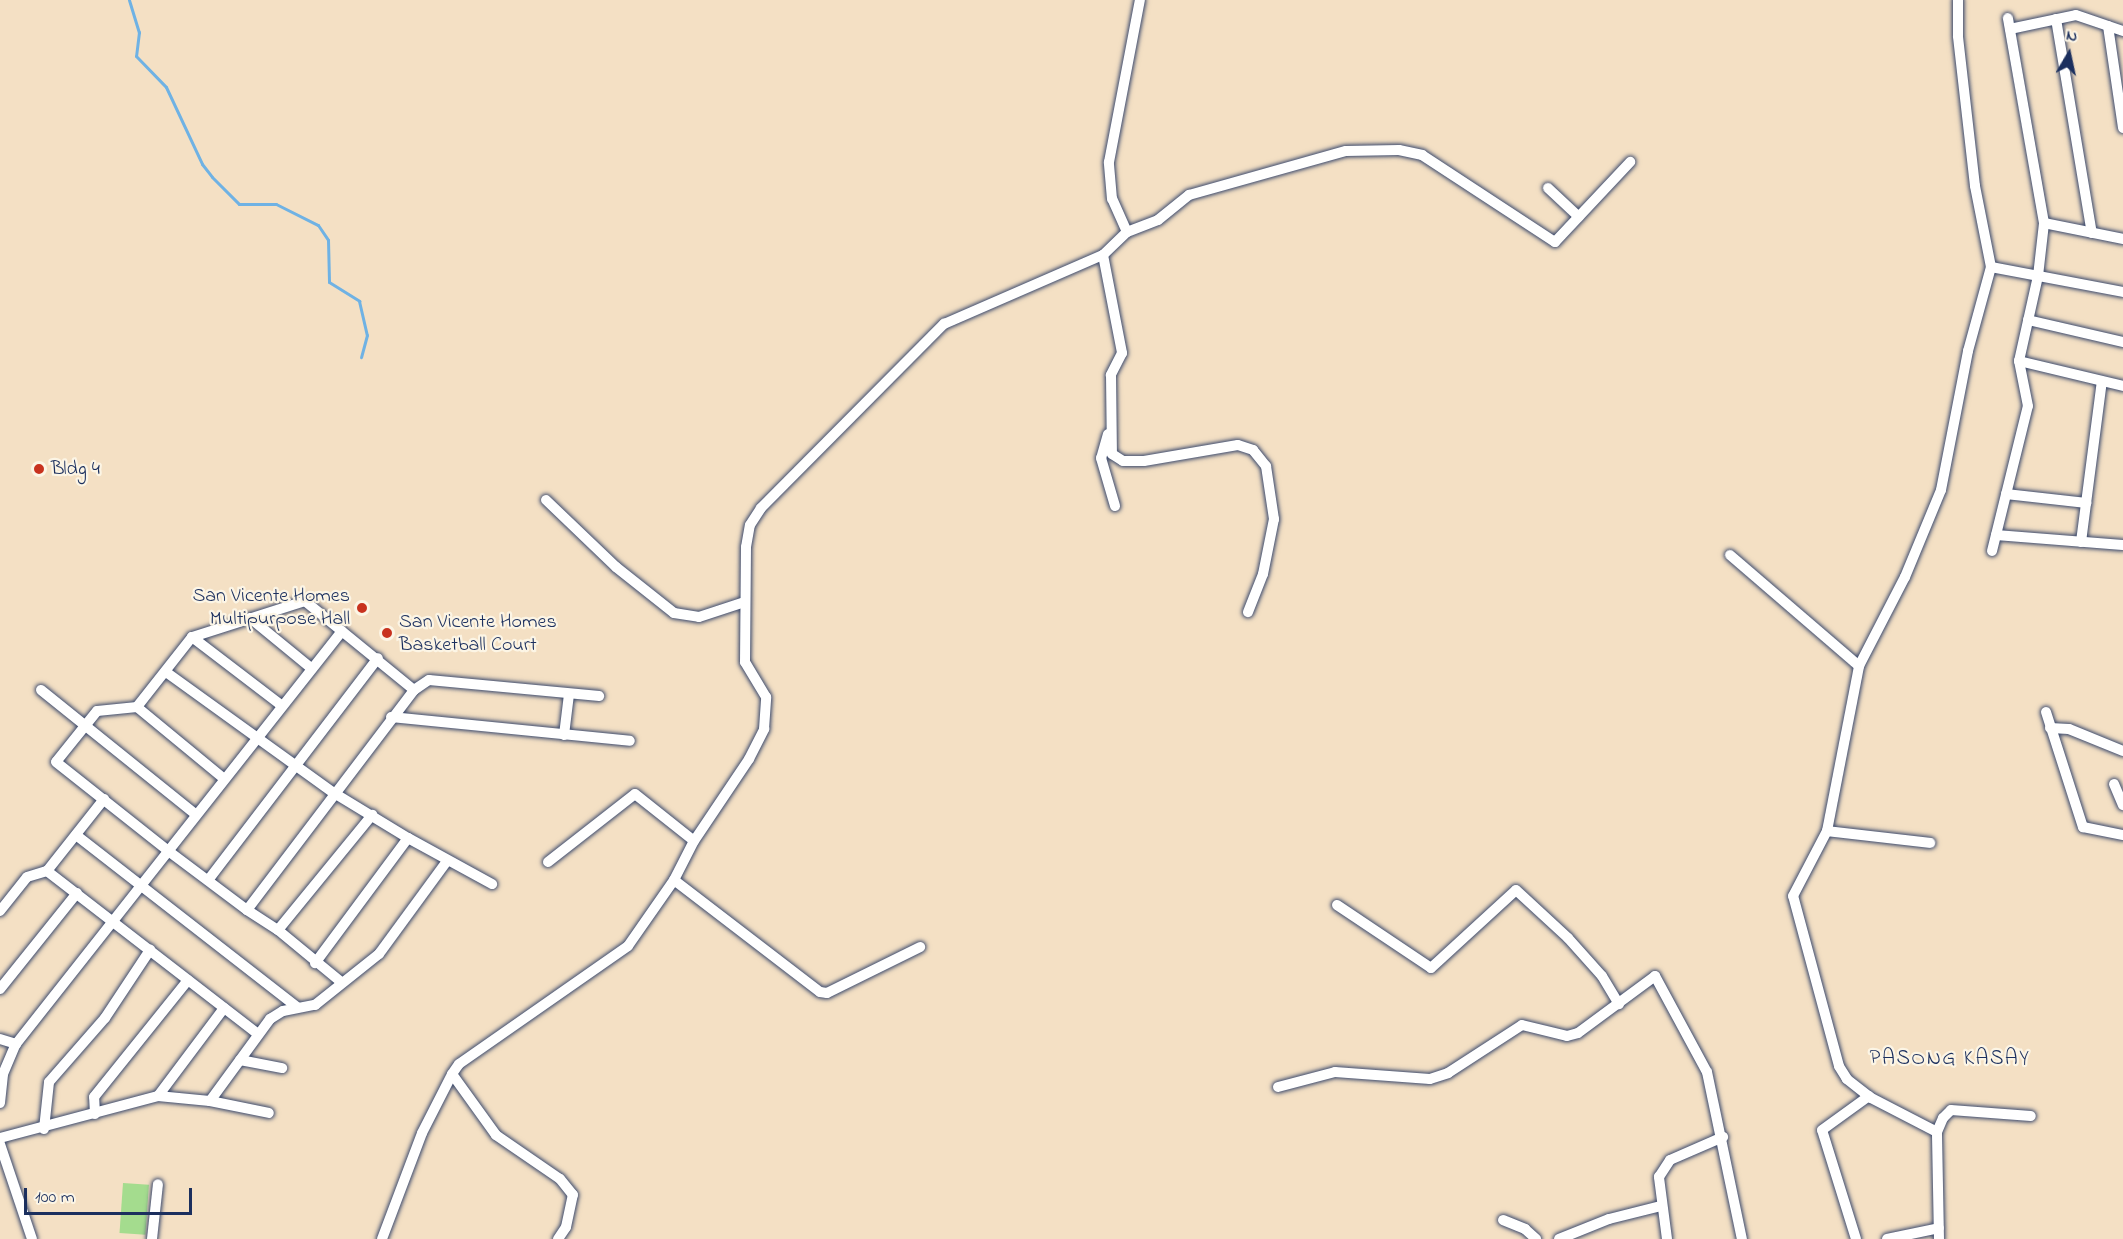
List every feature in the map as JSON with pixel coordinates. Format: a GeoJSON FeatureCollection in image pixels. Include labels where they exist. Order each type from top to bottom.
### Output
{"type":"FeatureCollection","features":[{"type":"Feature","properties":{"kind":"street"},"geometry":{"type":"LineString","coordinates":[[1127,232],[1112,199],[1109,162],[1140,0]]}},
{"type":"Feature","properties":{"kind":"street"},"geometry":{"type":"LineString","coordinates":[[1937,1132],[1869,1096],[1847,1079],[1839,1066],[1795,906],[1796,887],[1827,831],[1859,666],[1905,577],[1941,490],[1968,351],[1991,267],[1975,186],[1958,36],[1958,0]]}},
{"type":"Feature","properties":{"kind":"street"},"geometry":{"type":"LineString","coordinates":[[1992,551],[2028,406],[2019,361],[2038,276],[2044,223],[2009,23],[2076,15],[2123,31]]}},
{"type":"Feature","properties":{"kind":"street"},"geometry":{"type":"LineString","coordinates":[[2056,19],[2092,232]]}},
{"type":"Feature","properties":{"kind":"street"},"geometry":{"type":"LineString","coordinates":[[2108,26],[2123,128]]}},
{"type":"Feature","properties":{"kind":"street"},"geometry":{"type":"LineString","coordinates":[[382,1239],[422,1133],[459,1064],[628,946],[674,880],[693,841],[750,759],[764,729],[766,697],[745,662],[746,547],[750,525],[761,508],[944,324],[1103,255],[1127,232],[1158,220],[1189,195],[1346,151],[1399,150],[1422,155],[1554,242],[1630,162]]}},
{"type":"Feature","properties":{"kind":"street"},"geometry":{"type":"LineString","coordinates":[[1548,188],[1579,217]]}},
{"type":"Feature","properties":{"kind":"street"},"geometry":{"type":"LineString","coordinates":[[2044,223],[2123,239]]}},
{"type":"Feature","properties":{"kind":"street"},"geometry":{"type":"LineString","coordinates":[[1103,255],[1122,353],[1111,375],[1109,449],[1123,461],[1144,461],[1238,445],[1252,450],[1266,466],[1274,519],[1263,574],[1248,612]]}},
{"type":"Feature","properties":{"kind":"street"},"geometry":{"type":"LineString","coordinates":[[1991,267],[2123,292]]}},
{"type":"Feature","properties":{"kind":"street"},"geometry":{"type":"LineString","coordinates":[[2028,320],[2123,342]]}},
{"type":"Feature","properties":{"kind":"street"},"geometry":{"type":"LineString","coordinates":[[2019,361],[2123,386]]}},
{"type":"Feature","properties":{"kind":"street"},"geometry":{"type":"LineString","coordinates":[[2081,542],[2102,381]]}},
{"type":"Feature","properties":{"kind":"street"},"geometry":{"type":"LineString","coordinates":[[1110,431],[1104,440],[1101,458],[1115,506]]}},
{"type":"Feature","properties":{"kind":"street"},"geometry":{"type":"LineString","coordinates":[[2006,494],[2086,503]]}},
{"type":"Feature","properties":{"kind":"street"},"geometry":{"type":"LineString","coordinates":[[546,500],[616,567],[674,613],[699,616],[745,602]]}},
{"type":"Feature","properties":{"kind":"street"},"geometry":{"type":"LineString","coordinates":[[1996,535],[2123,545]]}},
{"type":"Feature","properties":{"kind":"street"},"geometry":{"type":"LineString","coordinates":[[1730,555],[1859,666]]}},
{"type":"Feature","properties":{"kind":"street"},"geometry":{"type":"LineString","coordinates":[[340,982],[278,930],[247,910],[209,879],[167,850],[56,762],[97,711],[137,707],[192,638],[305,600],[414,690]]}},
{"type":"Feature","properties":{"kind":"street"},"geometry":{"type":"LineString","coordinates":[[250,618],[310,668]]}},
{"type":"Feature","properties":{"kind":"street"},"geometry":{"type":"LineString","coordinates":[[0,1103],[4,1068],[16,1044],[222,778],[342,631]]}},
{"type":"Feature","properties":{"kind":"street"},"geometry":{"type":"LineString","coordinates":[[192,638],[281,705]]}},
{"type":"Feature","properties":{"kind":"street"},"geometry":{"type":"LineString","coordinates":[[209,879],[378,658]]}},
{"type":"Feature","properties":{"kind":"street"},"geometry":{"type":"LineString","coordinates":[[166,672],[255,739],[334,794],[447,861],[492,884]]}},
{"type":"Feature","properties":{"kind":"street"},"geometry":{"type":"LineString","coordinates":[[247,910],[391,717],[414,690],[429,680],[599,696]]}},
{"type":"Feature","properties":{"kind":"street"},"geometry":{"type":"LineString","coordinates":[[41,690],[195,814]]}},
{"type":"Feature","properties":{"kind":"street"},"geometry":{"type":"LineString","coordinates":[[564,735],[569,694]]}},
{"type":"Feature","properties":{"kind":"street"},"geometry":{"type":"LineString","coordinates":[[137,707],[222,778]]}},
{"type":"Feature","properties":{"kind":"street"},"geometry":{"type":"LineString","coordinates":[[2046,712],[2083,827],[2123,835]]}},
{"type":"Feature","properties":{"kind":"street"},"geometry":{"type":"LineString","coordinates":[[391,717],[630,741]]}},
{"type":"Feature","properties":{"kind":"street"},"geometry":{"type":"LineString","coordinates":[[2050,728],[2069,729],[2123,751]]}},
{"type":"Feature","properties":{"kind":"street"},"geometry":{"type":"LineString","coordinates":[[2114,784],[2123,805]]}},
{"type":"Feature","properties":{"kind":"street"},"geometry":{"type":"LineString","coordinates":[[548,862],[634,794],[693,841]]}},
{"type":"Feature","properties":{"kind":"street"},"geometry":{"type":"LineString","coordinates":[[0,911],[27,877],[47,871],[104,799]]}},
{"type":"Feature","properties":{"kind":"street"},"geometry":{"type":"LineString","coordinates":[[278,930],[372,815]]}},
{"type":"Feature","properties":{"kind":"street"},"geometry":{"type":"LineString","coordinates":[[1827,831],[1930,843]]}},
{"type":"Feature","properties":{"kind":"street"},"geometry":{"type":"LineString","coordinates":[[76,834],[139,888],[297,1007]]}},
{"type":"Feature","properties":{"kind":"street"},"geometry":{"type":"LineString","coordinates":[[315,963],[408,838]]}},
{"type":"Feature","properties":{"kind":"street"},"geometry":{"type":"LineString","coordinates":[[210,1101],[270,1019],[297,1007],[315,1005],[340,982],[380,954],[447,861]]}},
{"type":"Feature","properties":{"kind":"street"},"geometry":{"type":"LineString","coordinates":[[47,871],[258,1034]]}},
{"type":"Feature","properties":{"kind":"street"},"geometry":{"type":"LineString","coordinates":[[674,880],[820,992],[827,993],[920,947]]}},
{"type":"Feature","properties":{"kind":"street"},"geometry":{"type":"LineString","coordinates":[[1338,905],[1431,968],[1516,890],[1568,938],[1602,976],[1619,1004]]}},
{"type":"Feature","properties":{"kind":"street"},"geometry":{"type":"LineString","coordinates":[[0,989],[77,894]]}},
{"type":"Feature","properties":{"kind":"street"},"geometry":{"type":"LineString","coordinates":[[44,1129],[49,1082],[105,1018],[150,950]]}},
{"type":"Feature","properties":{"kind":"street"},"geometry":{"type":"LineString","coordinates":[[1278,1087],[1335,1072],[1430,1079],[1448,1074],[1522,1025],[1567,1036],[1578,1033],[1655,976],[1707,1072],[1723,1137],[1742,1239]]}},
{"type":"Feature","properties":{"kind":"street"},"geometry":{"type":"LineString","coordinates":[[95,1114],[94,1097],[188,980]]}},
{"type":"Feature","properties":{"kind":"street"},"geometry":{"type":"LineString","coordinates":[[158,1096],[224,1008]]}},
{"type":"Feature","properties":{"kind":"street"},"geometry":{"type":"LineString","coordinates":[[0,1039],[16,1044]]}},
{"type":"Feature","properties":{"kind":"street"},"geometry":{"type":"LineString","coordinates":[[240,1060],[282,1068]]}},
{"type":"Feature","properties":{"kind":"street"},"geometry":{"type":"LineString","coordinates":[[452,1074],[496,1135],[560,1179],[573,1195],[566,1227],[558,1239]]}},
{"type":"Feature","properties":{"kind":"street"},"geometry":{"type":"LineString","coordinates":[[0,1138],[44,1129],[158,1096],[210,1101],[269,1113]]}},
{"type":"Feature","properties":{"kind":"street"},"geometry":{"type":"LineString","coordinates":[[1856,1239],[1822,1130],[1869,1096]]}},
{"type":"Feature","properties":{"kind":"street"},"geometry":{"type":"LineString","coordinates":[[1887,1239],[1939,1234],[1937,1132],[1942,1118],[1951,1110],[2031,1116]]}},
{"type":"Feature","properties":{"kind":"street"},"geometry":{"type":"LineString","coordinates":[[1667,1239],[1659,1177],[1670,1160],[1723,1137]]}},
{"type":"Feature","properties":{"kind":"street"},"geometry":{"type":"LineString","coordinates":[[0,1144],[32,1239]]}},
{"type":"Feature","properties":{"kind":"street"},"geometry":{"type":"LineString","coordinates":[[152,1239],[158,1184]]}},
{"type":"Feature","properties":{"kind":"street"},"geometry":{"type":"LineString","coordinates":[[1559,1239],[1609,1220],[1661,1206]]}},
{"type":"Feature","properties":{"kind":"street"},"geometry":{"type":"LineString","coordinates":[[1503,1220],[1525,1229],[1536,1239]]}},
{"type":"Feature","properties":{"kind":"green space"},"geometry":{"type":"Polygon","coordinates":[[[123,1183],[149,1185],[145,1235],[120,1233],[123,1183]]]}},
{"type":"Feature","properties":{"kind":"waterway"},"geometry":{"type":"LineString","coordinates":[[129,0],[139,32],[136,56],[166,87],[202,164],[212,177],[239,204],[276,204],[318,225],[328,240],[329,282],[359,301],[367,335],[361,357]]}},
{"type":"Feature","properties":{"kind":"place","name":"Bldg 4"},"geometry":{"type":"Point","coordinates":[39,469]}},
{"type":"Feature","properties":{"kind":"place","name":"San Vicente Homes Multipurpose Hall"},"geometry":{"type":"Point","coordinates":[362,608]}},
{"type":"Feature","properties":{"kind":"place","name":"San Vicente Homes Basketball Court"},"geometry":{"type":"Point","coordinates":[387,633]}},
{"type":"Feature","properties":{"kind":"district","name":"PASONG KASAY"},"geometry":{"type":"Point","coordinates":[1950,1059]}}]}
